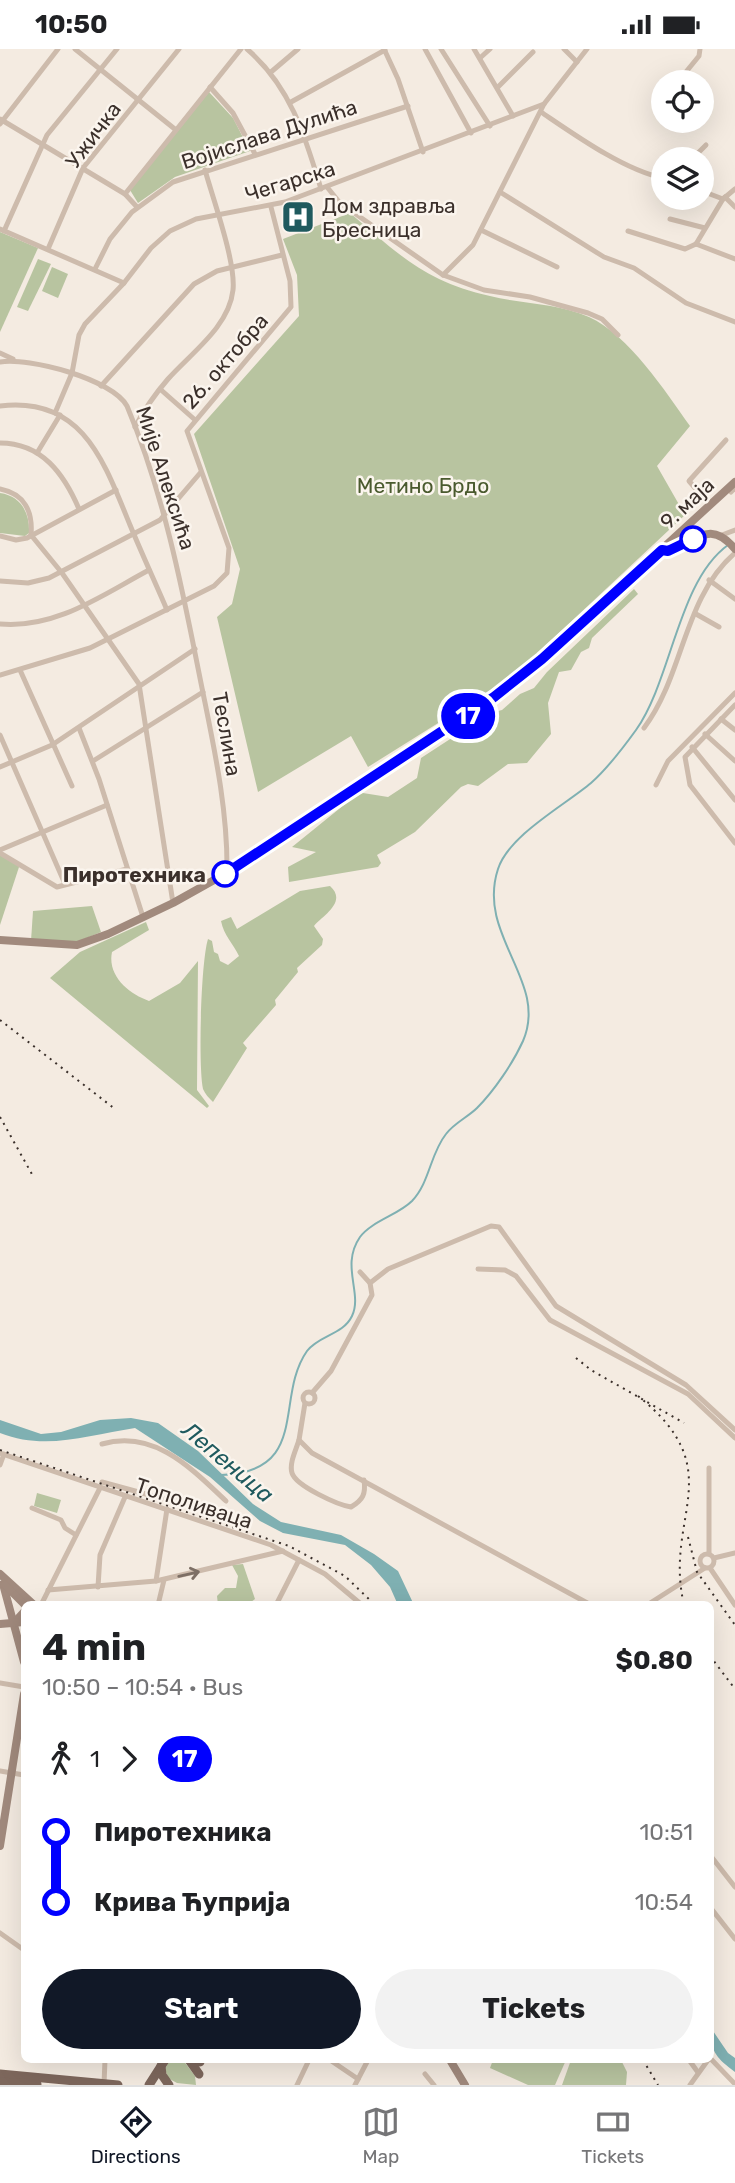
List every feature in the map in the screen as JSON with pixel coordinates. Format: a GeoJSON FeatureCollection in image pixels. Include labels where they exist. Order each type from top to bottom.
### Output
{"type":"FeatureCollection","features":[{"type":"Feature","properties":{"kind":"main road","name":"9. маја"},"geometry":{"type":"LineString","coordinates":[[0,940],[77,945],[173,903],[227,873],[494,697],[542,659],[735,482]]}},
{"type":"Feature","properties":{"kind":"main road"},"geometry":{"type":"LineString","coordinates":[[662,550],[668,551],[707,533],[725,538],[735,551]]}},
{"type":"Feature","properties":{"kind":"main road"},"geometry":{"type":"LineString","coordinates":[[0,1574],[29,1601]]}},
{"type":"Feature","properties":{"kind":"main road"},"geometry":{"type":"LineString","coordinates":[[1,1582],[27,1601]]}},
{"type":"Feature","properties":{"kind":"main road"},"geometry":{"type":"LineString","coordinates":[[1,1582],[21,1650]]}},
{"type":"Feature","properties":{"kind":"main road"},"geometry":{"type":"LineString","coordinates":[[14,1623],[21,1615]]}},
{"type":"Feature","properties":{"kind":"main road"},"geometry":{"type":"LineString","coordinates":[[0,1624],[21,1622]]}},
{"type":"Feature","properties":{"kind":"main road"},"geometry":{"type":"LineString","coordinates":[[0,1846],[21,1711]]}},
{"type":"Feature","properties":{"kind":"main road"},"geometry":{"type":"LineString","coordinates":[[149,2085],[162,2063]]}},
{"type":"Feature","properties":{"kind":"main road"},"geometry":{"type":"LineString","coordinates":[[163,2063],[162,2075],[169,2085]]}},
{"type":"Feature","properties":{"kind":"main road"},"geometry":{"type":"LineString","coordinates":[[191,2063],[199,2074]]}},
{"type":"Feature","properties":{"kind":"main road"},"geometry":{"type":"LineString","coordinates":[[198,2085],[199,2063]]}},
{"type":"Feature","properties":{"kind":"main road"},"geometry":{"type":"LineString","coordinates":[[447,2063],[462,2085]]}},
{"type":"Feature","properties":{"kind":"main road"},"geometry":{"type":"LineString","coordinates":[[451,2063],[462,2085]]}},
{"type":"Feature","properties":{"kind":"main road"},"geometry":{"type":"LineString","coordinates":[[0,2074],[118,2085]]}},
{"type":"Feature","properties":{"kind":"main road"},"geometry":{"type":"LineString","coordinates":[[0,2082],[47,2085]]}},
{"type":"Feature","properties":{"kind":"street"},"geometry":{"type":"LineString","coordinates":[[58,49],[1,121],[125,194],[137,207]]}},
{"type":"Feature","properties":{"kind":"street"},"geometry":{"type":"LineString","coordinates":[[75,49],[176,130]]}},
{"type":"Feature","properties":{"kind":"street"},"geometry":{"type":"LineString","coordinates":[[117,49],[41,144],[2,230],[124,283]]}},
{"type":"Feature","properties":{"kind":"street","name":"Ужичка"},"geometry":{"type":"LineString","coordinates":[[48,249],[83,168],[179,49]]}},
{"type":"Feature","properties":{"kind":"street"},"geometry":{"type":"LineString","coordinates":[[125,194],[241,49]]}},
{"type":"Feature","properties":{"kind":"street"},"geometry":{"type":"LineString","coordinates":[[247,49],[271,72],[291,102],[324,188],[340,203],[443,275],[484,290],[530,297],[580,310],[600,318],[618,335]]}},
{"type":"Feature","properties":{"kind":"street"},"geometry":{"type":"LineString","coordinates":[[271,72],[298,49]]}},
{"type":"Feature","properties":{"kind":"street"},"geometry":{"type":"LineString","coordinates":[[425,49],[471,133]]}},
{"type":"Feature","properties":{"kind":"street"},"geometry":{"type":"LineString","coordinates":[[441,49],[490,126]]}},
{"type":"Feature","properties":{"kind":"street"},"geometry":{"type":"LineString","coordinates":[[474,49],[513,116]]}},
{"type":"Feature","properties":{"kind":"street"},"geometry":{"type":"LineString","coordinates":[[480,58],[490,49]]}},
{"type":"Feature","properties":{"kind":"street"},"geometry":{"type":"LineString","coordinates":[[564,49],[577,62]]}},
{"type":"Feature","properties":{"kind":"street"},"geometry":{"type":"LineString","coordinates":[[443,275],[470,248],[544,104],[587,49]]}},
{"type":"Feature","properties":{"kind":"street"},"geometry":{"type":"LineString","coordinates":[[688,70],[699,56],[700,49]]}},
{"type":"Feature","properties":{"kind":"street"},"geometry":{"type":"LineString","coordinates":[[291,102],[384,50],[408,106],[423,152]]}},
{"type":"Feature","properties":{"kind":"street"},"geometry":{"type":"LineString","coordinates":[[498,87],[533,52]]}},
{"type":"Feature","properties":{"kind":"street"},"geometry":{"type":"LineString","coordinates":[[210,87],[233,113],[255,154]]}},
{"type":"Feature","properties":{"kind":"street","name":"Чегарска"},"geometry":{"type":"LineString","coordinates":[[37,453],[57,414],[72,373],[82,327],[165,235],[192,220],[271,207],[423,152],[544,104]]}},
{"type":"Feature","properties":{"kind":"street","name":"Војислава Дулића"},"geometry":{"type":"LineString","coordinates":[[95,269],[110,239],[137,207],[167,185],[205,170],[408,106]]}},
{"type":"Feature","properties":{"kind":"street"},"geometry":{"type":"LineString","coordinates":[[541,112],[651,175]]}},
{"type":"Feature","properties":{"kind":"street"},"geometry":{"type":"LineString","coordinates":[[135,427],[160,389],[224,317],[233,291],[230,268],[205,170]]}},
{"type":"Feature","properties":{"kind":"street"},"geometry":{"type":"LineString","coordinates":[[628,231],[685,249],[696,244],[724,198],[735,188]]}},
{"type":"Feature","properties":{"kind":"street"},"geometry":{"type":"LineString","coordinates":[[500,193],[604,257],[625,265],[686,303],[735,322]]}},
{"type":"Feature","properties":{"kind":"street"},"geometry":{"type":"LineString","coordinates":[[714,195],[724,198],[735,207]]}},
{"type":"Feature","properties":{"kind":"street"},"geometry":{"type":"LineString","coordinates":[[101,386],[190,286],[208,275],[282,255],[271,207]]}},
{"type":"Feature","properties":{"kind":"street"},"geometry":{"type":"LineString","coordinates":[[670,219],[705,228]]}},
{"type":"Feature","properties":{"kind":"street"},"geometry":{"type":"LineString","coordinates":[[481,230],[557,267]]}},
{"type":"Feature","properties":{"kind":"street"},"geometry":{"type":"LineString","coordinates":[[696,244],[735,259]]}},
{"type":"Feature","properties":{"kind":"street","name":"26. октобра"},"geometry":{"type":"LineString","coordinates":[[0,675],[77,653],[221,582],[229,565],[228,544],[187,435],[194,419],[285,317],[292,299],[282,255]]}},
{"type":"Feature","properties":{"kind":"street"},"geometry":{"type":"LineString","coordinates":[[0,353],[72,373]]}},
{"type":"Feature","properties":{"kind":"street"},"geometry":{"type":"LineString","coordinates":[[0,362],[15,359]]}},
{"type":"Feature","properties":{"kind":"street","name":"Мије Алексића"},"geometry":{"type":"LineString","coordinates":[[72,373],[123,399],[166,515],[185,601]]}},
{"type":"Feature","properties":{"kind":"street"},"geometry":{"type":"LineString","coordinates":[[160,389],[194,419]]}},
{"type":"Feature","properties":{"kind":"street"},"geometry":{"type":"LineString","coordinates":[[0,405],[28,405],[57,414],[76,426],[92,442],[116,490],[167,610]]}},
{"type":"Feature","properties":{"kind":"street"},"geometry":{"type":"LineString","coordinates":[[710,505],[689,481],[726,440]]}},
{"type":"Feature","properties":{"kind":"street"},"geometry":{"type":"LineString","coordinates":[[0,443],[19,445],[37,453],[61,474],[79,509]]}},
{"type":"Feature","properties":{"kind":"street"},"geometry":{"type":"LineString","coordinates":[[0,580],[33,582],[62,573],[160,520],[201,473]]}},
{"type":"Feature","properties":{"kind":"street"},"geometry":{"type":"LineString","coordinates":[[0,489],[15,494],[23,501],[31,517],[31,535],[85,604],[139,684],[173,903]]}},
{"type":"Feature","properties":{"kind":"street"},"geometry":{"type":"LineString","coordinates":[[0,536],[20,540],[116,490]]}},
{"type":"Feature","properties":{"kind":"street"},"geometry":{"type":"LineString","coordinates":[[160,520],[168,524]]}},
{"type":"Feature","properties":{"kind":"street"},"geometry":{"type":"LineString","coordinates":[[725,538],[735,530]]}},
{"type":"Feature","properties":{"kind":"street"},"geometry":{"type":"LineString","coordinates":[[644,728],[657,710],[709,580],[735,551]]}},
{"type":"Feature","properties":{"kind":"street"},"geometry":{"type":"LineString","coordinates":[[0,624],[46,621],[149,570]]}},
{"type":"Feature","properties":{"kind":"street"},"geometry":{"type":"LineString","coordinates":[[709,580],[735,599]]}},
{"type":"Feature","properties":{"kind":"street","name":"Теслина"},"geometry":{"type":"LineString","coordinates":[[185,601],[219,777],[227,873]]}},
{"type":"Feature","properties":{"kind":"street"},"geometry":{"type":"LineString","coordinates":[[696,614],[719,627]]}},
{"type":"Feature","properties":{"kind":"street"},"geometry":{"type":"LineString","coordinates":[[0,767],[52,745],[139,684],[195,649]]}},
{"type":"Feature","properties":{"kind":"street"},"geometry":{"type":"LineString","coordinates":[[20,670],[72,786]]}},
{"type":"Feature","properties":{"kind":"street"},"geometry":{"type":"LineString","coordinates":[[93,761],[203,692]]}},
{"type":"Feature","properties":{"kind":"street"},"geometry":{"type":"LineString","coordinates":[[656,785],[668,761],[735,693]]}},
{"type":"Feature","properties":{"kind":"street"},"geometry":{"type":"LineString","coordinates":[[735,705],[692,747],[685,758],[690,785],[735,843]]}},
{"type":"Feature","properties":{"kind":"street"},"geometry":{"type":"LineString","coordinates":[[721,719],[735,730]]}},
{"type":"Feature","properties":{"kind":"street"},"geometry":{"type":"LineString","coordinates":[[79,727],[93,761],[143,917]]}},
{"type":"Feature","properties":{"kind":"street"},"geometry":{"type":"LineString","coordinates":[[705,734],[735,761]]}},
{"type":"Feature","properties":{"kind":"street"},"geometry":{"type":"LineString","coordinates":[[0,735],[65,884]]}},
{"type":"Feature","properties":{"kind":"street"},"geometry":{"type":"LineString","coordinates":[[692,747],[735,800]]}},
{"type":"Feature","properties":{"kind":"street"},"geometry":{"type":"LineString","coordinates":[[0,851],[107,805]]}},
{"type":"Feature","properties":{"kind":"street"},"geometry":{"type":"LineString","coordinates":[[0,851],[55,887],[127,869]]}},
{"type":"Feature","properties":{"kind":"street"},"geometry":{"type":"LineString","coordinates":[[370,1283],[388,1269],[480,1230],[491,1226],[499,1227],[556,1306],[686,1385],[735,1430]]}},
{"type":"Feature","properties":{"kind":"street"},"geometry":{"type":"LineString","coordinates":[[478,1269],[505,1271],[516,1276],[550,1320],[688,1394],[735,1438]]}},
{"type":"Feature","properties":{"kind":"street"},"geometry":{"type":"LineString","coordinates":[[359,1272],[370,1283],[372,1295],[331,1371],[312,1393],[314,1402],[305,1402],[291,1470],[302,1485],[351,1507],[360,1502],[365,1494],[364,1480]]}},
{"type":"Feature","properties":{"kind":"street"},"geometry":{"type":"LineString","coordinates":[[102,1444],[130,1439],[150,1443],[186,1467],[226,1501]]}},
{"type":"Feature","properties":{"kind":"street"},"geometry":{"type":"LineString","coordinates":[[299,1440],[312,1453],[584,1601]]}},
{"type":"Feature","properties":{"kind":"street"},"geometry":{"type":"LineString","coordinates":[[0,1465],[2,1453]]}},
{"type":"Feature","properties":{"kind":"street","name":"Тополиваца"},"geometry":{"type":"LineString","coordinates":[[2,1453],[101,1485],[168,1500]]}},
{"type":"Feature","properties":{"kind":"street"},"geometry":{"type":"LineString","coordinates":[[654,1601],[708,1568],[711,1556],[709,1468]]}},
{"type":"Feature","properties":{"kind":"street"},"geometry":{"type":"LineString","coordinates":[[37,1601],[48,1590],[101,1485]]}},
{"type":"Feature","properties":{"kind":"street","name":"Тополиваца"},"geometry":{"type":"LineString","coordinates":[[101,1485],[125,1497],[285,1551],[334,1580],[358,1601]]}},
{"type":"Feature","properties":{"kind":"street"},"geometry":{"type":"LineString","coordinates":[[98,1587],[100,1555],[125,1497]]}},
{"type":"Feature","properties":{"kind":"street"},"geometry":{"type":"LineString","coordinates":[[32,1508],[61,1520],[65,1528],[76,1535]]}},
{"type":"Feature","properties":{"kind":"street"},"geometry":{"type":"LineString","coordinates":[[156,1581],[167,1509]]}},
{"type":"Feature","properties":{"kind":"street"},"geometry":{"type":"LineString","coordinates":[[48,1590],[164,1580],[285,1551]]}},
{"type":"Feature","properties":{"kind":"street"},"geometry":{"type":"LineString","coordinates":[[735,1553],[700,1559],[735,1605]]}},
{"type":"Feature","properties":{"kind":"street"},"geometry":{"type":"LineString","coordinates":[[279,1601],[299,1560]]}},
{"type":"Feature","properties":{"kind":"street"},"geometry":{"type":"LineString","coordinates":[[159,1601],[164,1580]]}},
{"type":"Feature","properties":{"kind":"street"},"geometry":{"type":"LineString","coordinates":[[0,1683],[21,1686]]}},
{"type":"Feature","properties":{"kind":"street"},"geometry":{"type":"LineString","coordinates":[[0,1771],[21,1775]]}},
{"type":"Feature","properties":{"kind":"street"},"geometry":{"type":"LineString","coordinates":[[714,1860],[735,1887]]}},
{"type":"Feature","properties":{"kind":"street"},"geometry":{"type":"LineString","coordinates":[[714,1912],[735,1939]]}},
{"type":"Feature","properties":{"kind":"street"},"geometry":{"type":"LineString","coordinates":[[0,1933],[21,1948]]}},
{"type":"Feature","properties":{"kind":"street"},"geometry":{"type":"LineString","coordinates":[[104,2084],[105,2063]]}},
{"type":"Feature","properties":{"kind":"street"},"geometry":{"type":"LineString","coordinates":[[297,2085],[308,2063]]}},
{"type":"Feature","properties":{"kind":"street"},"geometry":{"type":"LineString","coordinates":[[334,2063],[357,2082],[366,2063]]}},
{"type":"Feature","properties":{"kind":"street"},"geometry":{"type":"LineString","coordinates":[[691,2063],[697,2071]]}},
{"type":"Feature","properties":{"kind":"street"},"geometry":{"type":"LineString","coordinates":[[690,2085],[697,2071],[705,2063]]}},
{"type":"Feature","properties":{"kind":"street"},"geometry":{"type":"LineString","coordinates":[[713,2063],[735,2084]]}},
{"type":"Feature","properties":{"kind":"street"},"geometry":{"type":"LineString","coordinates":[[425,2074],[434,2085]]}},
{"type":"Feature","properties":{"kind":"green space"},"geometry":{"type":"Polygon","coordinates":[[[209,92],[233,118],[250,151],[175,177],[138,203],[130,190],[209,92]]]}},
{"type":"Feature","properties":{"kind":"green space","name":"Метино Брдо"},"geometry":{"type":"Polygon","coordinates":[[[350,213],[414,265],[448,283],[490,296],[577,312],[604,325],[618,337],[645,365],[690,426],[657,466],[685,515],[513,676],[368,767],[351,736],[258,792],[217,617],[232,604],[240,569],[194,434],[299,316],[297,275],[283,239],[350,213]]]}},
{"type":"Feature","properties":{"kind":"green space"},"geometry":{"type":"Polygon","coordinates":[[[0,232],[38,248],[0,332],[0,232]]]}},
{"type":"Feature","properties":{"kind":"green space"},"geometry":{"type":"Polygon","coordinates":[[[38,259],[51,264],[28,311],[17,307],[38,259]]]}},
{"type":"Feature","properties":{"kind":"green space"},"geometry":{"type":"Polygon","coordinates":[[[52,267],[68,274],[58,298],[42,291],[52,267]]]}},
{"type":"Feature","properties":{"kind":"green space"},"geometry":{"type":"Polygon","coordinates":[[[0,493],[14,498],[26,512],[29,533],[25,536],[0,533],[0,493]]]}},
{"type":"Feature","properties":{"kind":"green space"},"geometry":{"type":"Polygon","coordinates":[[[634,589],[638,594],[592,638],[589,648],[581,652],[571,670],[559,672],[548,703],[551,734],[527,763],[508,764],[478,786],[468,784],[461,787],[415,832],[377,855],[381,863],[378,867],[289,882],[288,867],[316,852],[292,847],[355,796],[363,793],[388,797],[417,778],[421,758],[490,713],[502,710],[520,694],[534,688],[547,672],[634,589]]]}},
{"type":"Feature","properties":{"kind":"green space"},"geometry":{"type":"Polygon","coordinates":[[[0,852],[20,864],[0,925],[0,852]]]}},
{"type":"Feature","properties":{"kind":"green space"},"geometry":{"type":"Polygon","coordinates":[[[330,886],[335,892],[335,903],[314,926],[323,939],[322,945],[297,968],[298,972],[275,1000],[276,1005],[243,1043],[247,1048],[213,1102],[203,1089],[201,1077],[202,990],[208,939],[212,941],[214,952],[218,954],[220,961],[228,965],[239,956],[221,921],[231,917],[237,929],[300,891],[330,886]]]}},
{"type":"Feature","properties":{"kind":"green space"},"geometry":{"type":"Polygon","coordinates":[[[92,906],[101,932],[72,944],[31,941],[33,911],[92,906]]]}},
{"type":"Feature","properties":{"kind":"green space"},"geometry":{"type":"Polygon","coordinates":[[[146,922],[149,930],[112,952],[113,969],[127,989],[149,1001],[180,983],[198,961],[197,1090],[209,1106],[207,1108],[50,978],[80,952],[146,922]]]}},
{"type":"Feature","properties":{"kind":"green space"},"geometry":{"type":"Polygon","coordinates":[[[37,1493],[61,1500],[57,1513],[34,1506],[37,1493]]]}},
{"type":"Feature","properties":{"kind":"green space"},"geometry":{"type":"Polygon","coordinates":[[[243,1564],[255,1599],[252,1601],[218,1601],[217,1596],[225,1588],[236,1588],[238,1576],[232,1565],[243,1564]]]}},
{"type":"Feature","properties":{"kind":"green space"},"geometry":{"type":"Polygon","coordinates":[[[168,2063],[185,2063],[195,2076],[196,2085],[177,2083],[168,2078],[165,2069],[168,2063]]]}},
{"type":"Feature","properties":{"kind":"green space"},"geometry":{"type":"Polygon","coordinates":[[[492,2063],[565,2063],[555,2085],[528,2085],[490,2068],[492,2063]]]}},
{"type":"Feature","properties":{"kind":"green space"},"geometry":{"type":"Polygon","coordinates":[[[570,2063],[622,2063],[627,2072],[626,2085],[562,2085],[570,2063]]]}},
{"type":"Feature","properties":{"kind":"water"},"geometry":{"type":"Polygon","coordinates":[[[131,1418],[158,1423],[198,1451],[253,1504],[281,1522],[341,1535],[374,1554],[398,1571],[412,1601],[396,1601],[390,1587],[371,1565],[345,1545],[283,1533],[260,1521],[210,1477],[135,1428],[50,1441],[34,1441],[0,1433],[0,1420],[41,1434],[61,1432],[100,1420],[131,1418]]]}},
{"type":"Feature","properties":{"kind":"water"},"geometry":{"type":"Polygon","coordinates":[[[714,2032],[728,2053],[735,2058],[735,2072],[723,2062],[716,2053],[714,2032]]]}},
{"type":"Feature","properties":{"kind":"waterway","name":"Лепеница"},"geometry":{"type":"LineString","coordinates":[[221,1475],[249,1471],[268,1461],[279,1447],[292,1390],[307,1351],[318,1341],[343,1327],[352,1316],[355,1307],[352,1258],[360,1237],[412,1201],[423,1185],[436,1150],[446,1134],[483,1101],[503,1076],[519,1049],[528,1019],[527,998],[496,916],[494,893],[498,869],[514,844],[539,821],[597,777],[636,730],[659,685],[686,606],[711,561],[728,545]]}},
{"type":"Feature","properties":{"kind":"railway"},"geometry":{"type":"LineString","coordinates":[[0,1020],[115,1109]]}},
{"type":"Feature","properties":{"kind":"railway"},"geometry":{"type":"LineString","coordinates":[[0,1117],[33,1176]]}},
{"type":"Feature","properties":{"kind":"railway"},"geometry":{"type":"LineString","coordinates":[[576,1358],[591,1370],[684,1423]]}},
{"type":"Feature","properties":{"kind":"railway"},"geometry":{"type":"LineString","coordinates":[[638,1396],[666,1423],[682,1448],[688,1472],[688,1495],[681,1545],[680,1574],[683,1601]]}},
{"type":"Feature","properties":{"kind":"railway"},"geometry":{"type":"LineString","coordinates":[[0,1450],[289,1546],[345,1576],[371,1601]]}},
{"type":"Feature","properties":{"kind":"railway"},"geometry":{"type":"LineString","coordinates":[[688,1537],[697,1572],[735,1625]]}},
{"type":"Feature","properties":{"kind":"railway"},"geometry":{"type":"LineString","coordinates":[[714,1661],[735,1689]]}},
{"type":"Feature","properties":{"kind":"railway"},"geometry":{"type":"LineString","coordinates":[[645,2063],[658,2085]]}},
{"type":"Feature","properties":{"kind":"bus line","name":"17"},"geometry":{"type":"LineString","coordinates":[[225,874],[494,697],[542,659],[662,550],[668,551],[693,539]]}},
{"type":"Feature","properties":{"kind":"place","name":"Дом здравља Бресница"},"geometry":{"type":"Point","coordinates":[298,217]}},
{"type":"Feature","properties":{"kind":"place","name":"Пиротехника"},"geometry":{"type":"Point","coordinates":[225,874]}}]}
